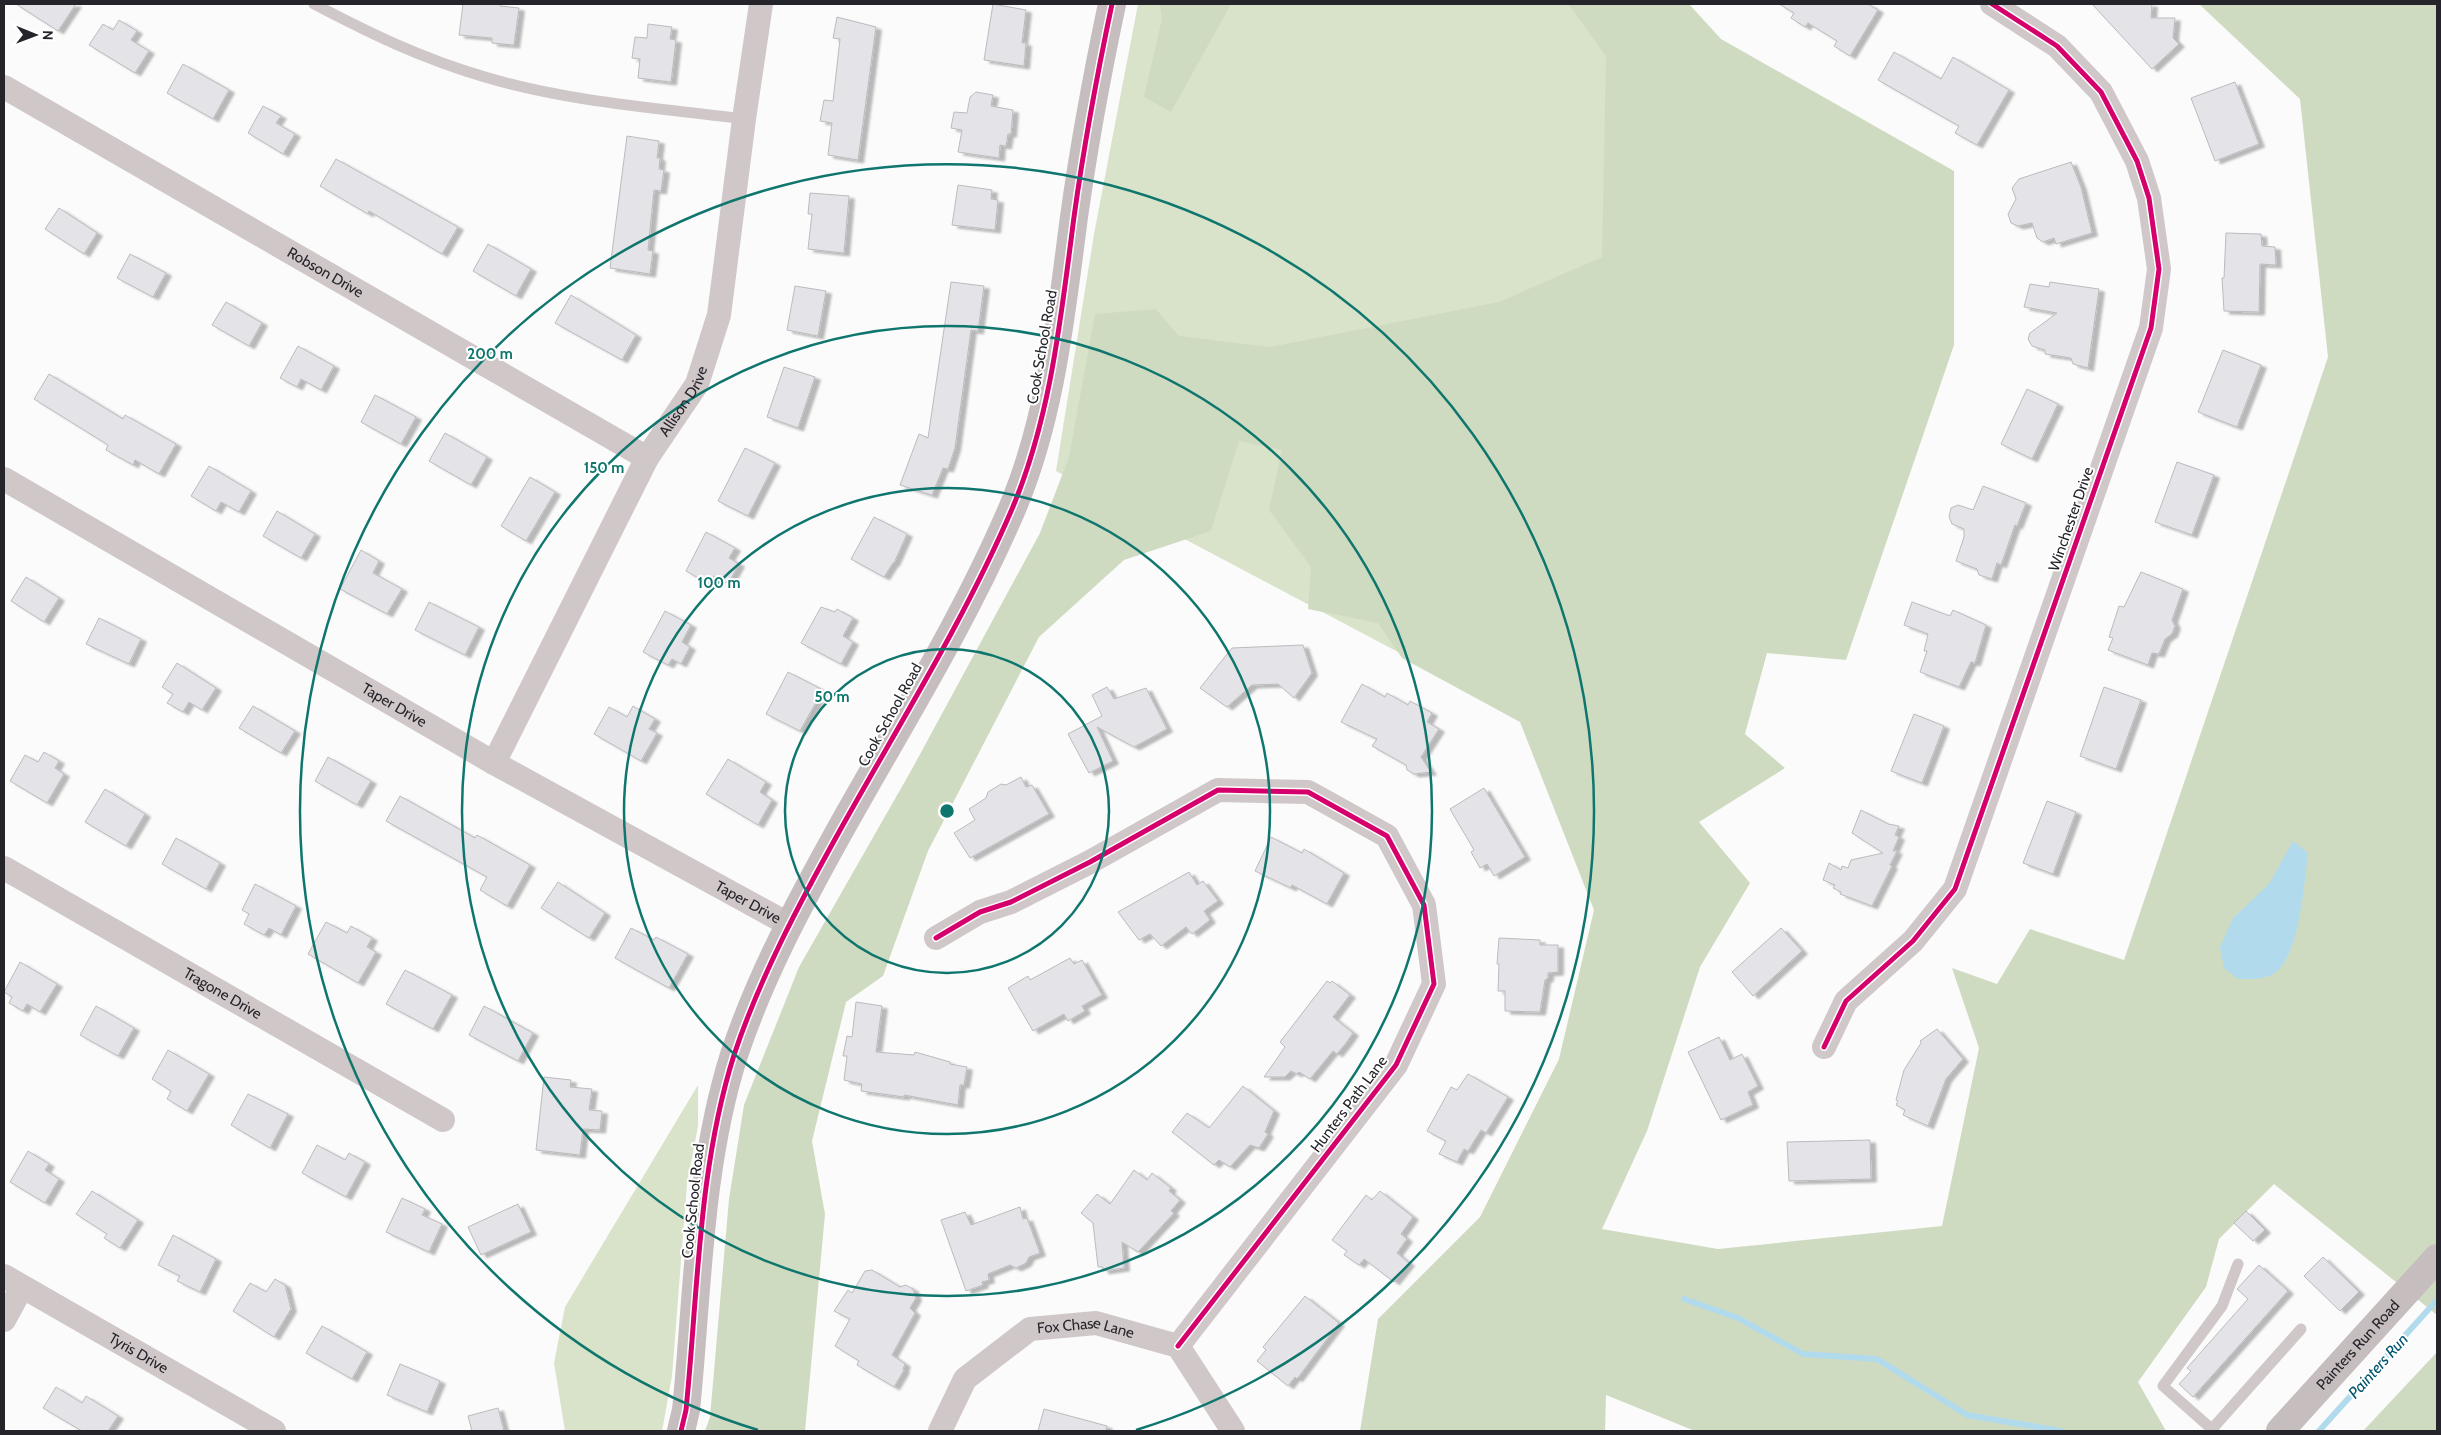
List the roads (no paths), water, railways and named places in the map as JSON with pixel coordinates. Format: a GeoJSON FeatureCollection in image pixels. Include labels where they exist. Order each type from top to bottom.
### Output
{"type":"FeatureCollection","features":[{"type":"Feature","properties":{"kind":"street","name":"Allison Drive"},"geometry":{"type":"LineString","coordinates":[[494,763],[647,458],[698,384],[720,315],[744,119],[762,4]]}},
{"type":"Feature","properties":{"kind":"street","name":"Cook School Road"},"geometry":{"type":"LineString","coordinates":[[681,1431],[686,1410],[705,1195],[714,1131],[735,1053],[788,924],[960,617],[1012,508],[1036,440],[1061,325],[1093,94],[1112,4]]}},
{"type":"Feature","properties":{"kind":"street","name":"Winchester Drive"},"geometry":{"type":"LineString","coordinates":[[1824,1048],[1846,1001],[1913,941],[1955,889],[2151,328],[2159,269],[2149,198],[2137,161],[2100,92],[2057,46],[1992,4]]}},
{"type":"Feature","properties":{"kind":"street","name":"Robson Drive"},"geometry":{"type":"LineString","coordinates":[[4,86],[647,458]]}},
{"type":"Feature","properties":{"kind":"street","name":"Taper Drive"},"geometry":{"type":"LineString","coordinates":[[4,480],[494,763],[788,924]]}},
{"type":"Feature","properties":{"kind":"street","name":"Hunters Path Lane"},"geometry":{"type":"LineString","coordinates":[[936,938],[980,912],[1010,902],[1090,862],[1218,790],[1308,792],[1387,836],[1424,905],[1434,984],[1396,1065],[1178,1346]]}},
{"type":"Feature","properties":{"kind":"street","name":"Tragone Drive"},"geometry":{"type":"LineString","coordinates":[[4,868],[443,1120]]}},
{"type":"Feature","properties":{"kind":"street","name":"Painters Run Road"},"geometry":{"type":"LineString","coordinates":[[2280,1431],[2437,1258]]}},
{"type":"Feature","properties":{"kind":"street"},"geometry":{"type":"LineString","coordinates":[[4,1320],[13,1281]]}},
{"type":"Feature","properties":{"kind":"street","name":"Tyris Drive"},"geometry":{"type":"LineString","coordinates":[[13,1281],[274,1431]]}},
{"type":"Feature","properties":{"kind":"street","name":"Fox Chase Lane"},"geometry":{"type":"LineString","coordinates":[[940,1431],[964,1379],[1030,1329],[1096,1323],[1178,1346]]}},
{"type":"Feature","properties":{"kind":"street"},"geometry":{"type":"LineString","coordinates":[[1178,1346],[1233,1431]]}},
{"type":"Feature","properties":{"kind":"lane"},"geometry":{"type":"LineString","coordinates":[[314,4],[386,42],[486,77],[554,94],[744,119]]}},
{"type":"Feature","properties":{"kind":"lane"},"geometry":{"type":"LineString","coordinates":[[2238,1264],[2222,1306],[2164,1386],[2213,1430],[2300,1329]]}},
{"type":"Feature","properties":{"kind":"water"},"geometry":{"type":"Polygon","coordinates":[[[2293,841],[2308,853],[2299,921],[2288,956],[2279,969],[2269,976],[2258,979],[2238,979],[2224,968],[2220,947],[2233,918],[2269,884],[2293,841]]]}},
{"type":"Feature","properties":{"kind":"waterway"},"geometry":{"type":"LineString","coordinates":[[1684,1299],[1738,1318],[1803,1354],[1877,1359],[1967,1415],[2061,1431]]}},
{"type":"Feature","properties":{"kind":"waterway","name":"Painters Run"},"geometry":{"type":"LineString","coordinates":[[2319,1431],[2437,1300]]}}]}
